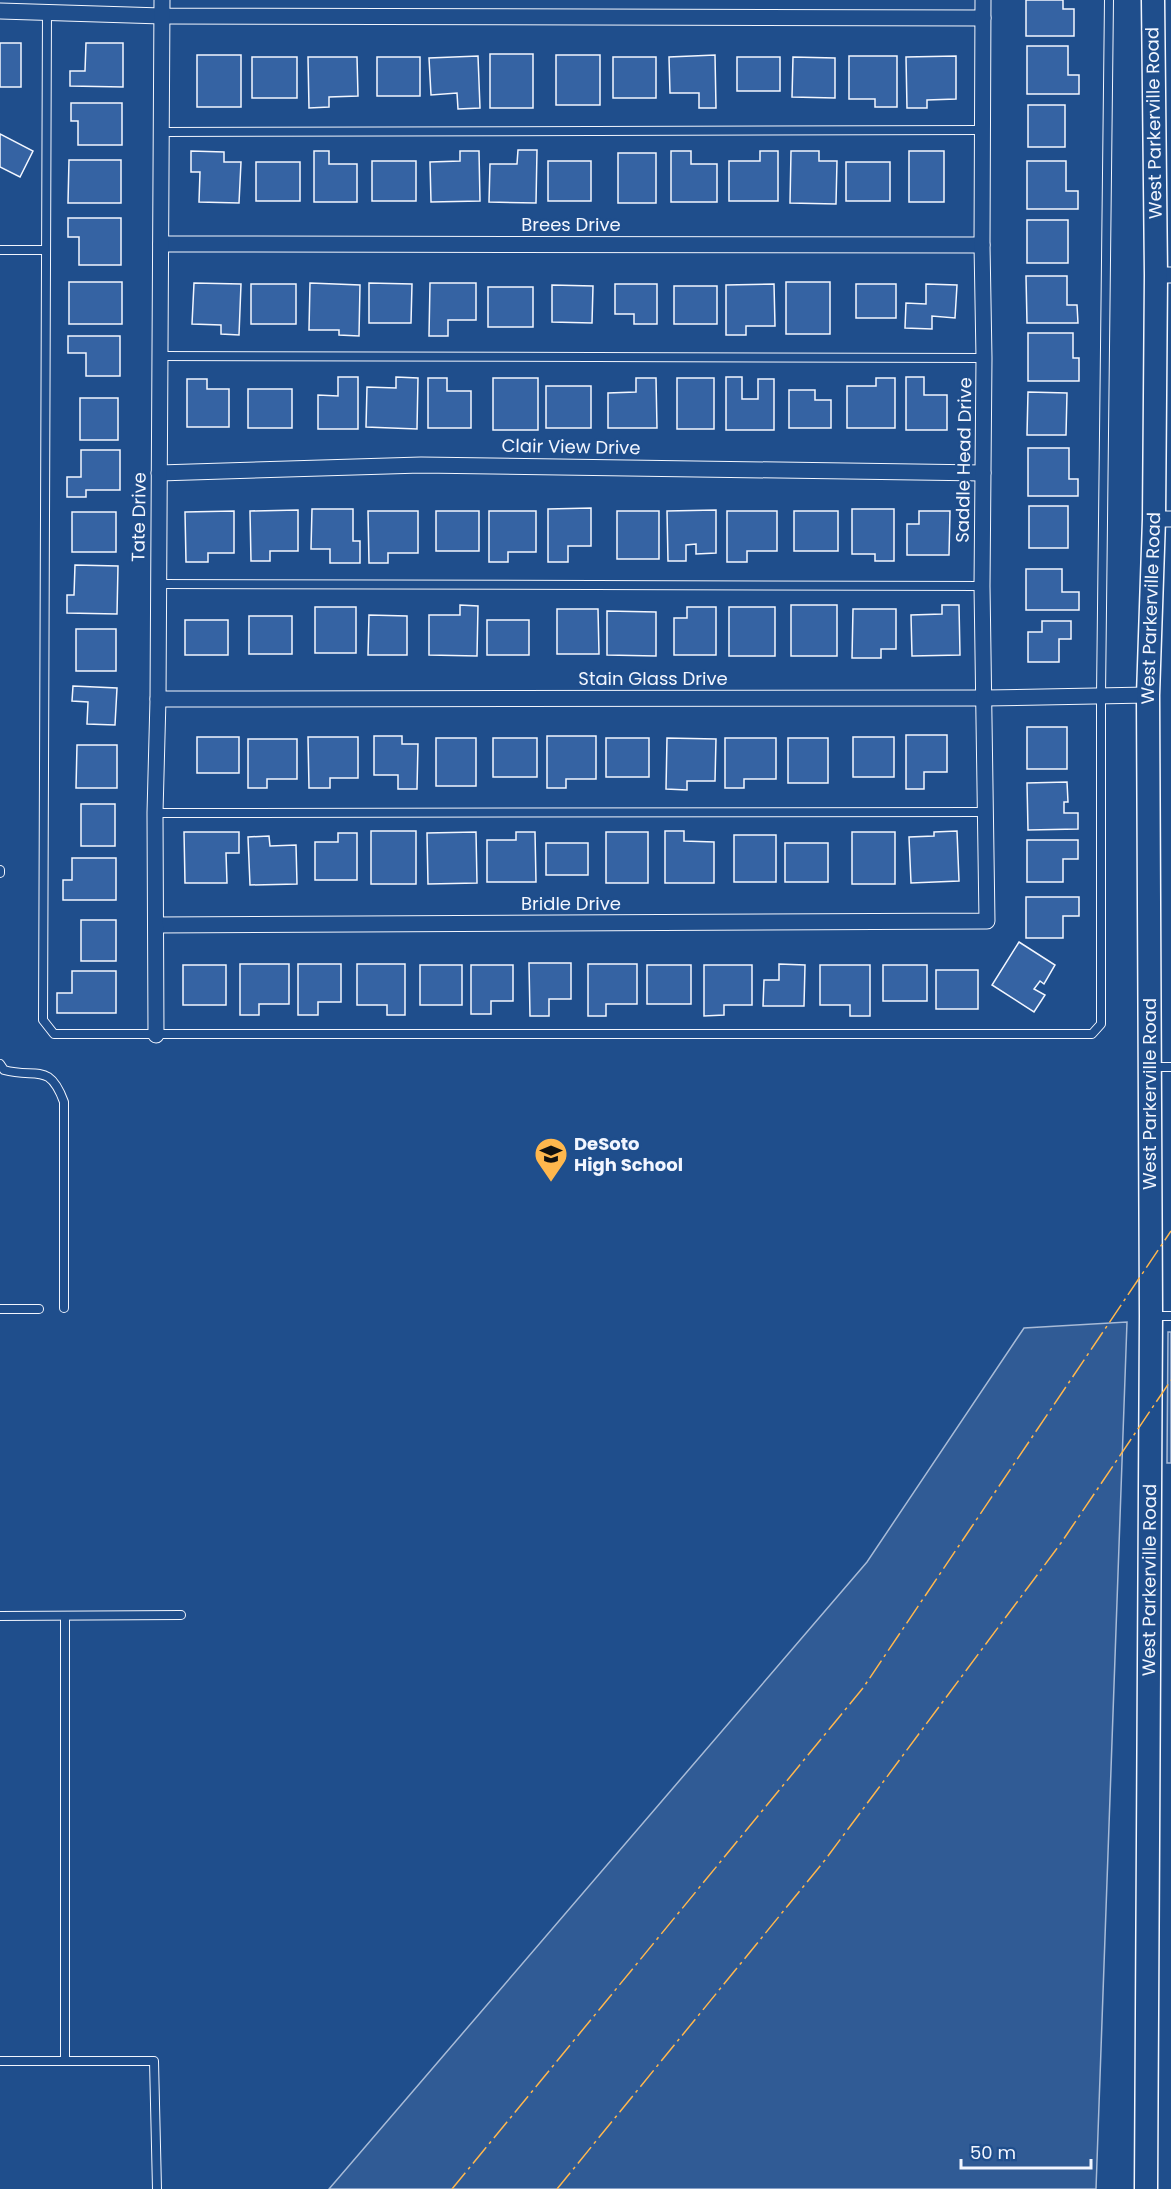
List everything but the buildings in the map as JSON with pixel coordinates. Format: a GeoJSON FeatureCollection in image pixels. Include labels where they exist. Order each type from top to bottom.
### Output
{"type":"FeatureCollection","features":[{"type":"Feature","properties":{"kind":"main road","name":"West Parkerville Road"},"geometry":{"type":"LineString","coordinates":[[1146,2189],[1161,1316],[1161,1067],[1148,695],[1162,519],[1163,275],[1153,0]]}},
{"type":"Feature","properties":{"kind":"street","name":"Saddle Head Drive"},"geometry":{"type":"LineString","coordinates":[[983,0],[982,586],[987,921]]}},
{"type":"Feature","properties":{"kind":"street"},"geometry":{"type":"LineString","coordinates":[[0,11],[162,8],[983,18]]}},
{"type":"Feature","properties":{"kind":"street","name":"Tate Drive"},"geometry":{"type":"LineString","coordinates":[[156,1035],[155,813],[158,699],[162,8]]}},
{"type":"Feature","properties":{"kind":"street","name":"Brees Drive"},"geometry":{"type":"LineString","coordinates":[[161,244],[982,245]]}},
{"type":"Feature","properties":{"kind":"street","name":"Clair View Drive"},"geometry":{"type":"LineString","coordinates":[[159,473],[421,465],[983,473]]}},
{"type":"Feature","properties":{"kind":"street","name":"Stain Glass Drive"},"geometry":{"type":"LineString","coordinates":[[158,699],[985,698],[1148,695]]}},
{"type":"Feature","properties":{"kind":"street","name":"Bridle Drive"},"geometry":{"type":"LineString","coordinates":[[156,925],[987,921]]}},
{"type":"Feature","properties":{"kind":"lane"},"geometry":{"type":"LineString","coordinates":[[47,11],[43,1020],[54,1034],[1092,1034],[1101,1024],[1101,695],[1109,0]]}},
{"type":"Feature","properties":{"kind":"lane"},"geometry":{"type":"LineString","coordinates":[[162,132],[983,130]]}},
{"type":"Feature","properties":{"kind":"lane"},"geometry":{"type":"LineString","coordinates":[[0,250],[46,250]]}},
{"type":"Feature","properties":{"kind":"lane"},"geometry":{"type":"LineString","coordinates":[[160,356],[984,358]]}},
{"type":"Feature","properties":{"kind":"lane"},"geometry":{"type":"LineString","coordinates":[[158,584],[982,586]]}},
{"type":"Feature","properties":{"kind":"lane"},"geometry":{"type":"LineString","coordinates":[[155,813],[985,812]]}},
{"type":"Feature","properties":{"kind":"lane"},"geometry":{"type":"LineString","coordinates":[[0,1064],[4,1070],[38,1073],[50,1077],[58,1087],[64,1102],[64,1308]]}},
{"type":"Feature","properties":{"kind":"lane"},"geometry":{"type":"LineString","coordinates":[[0,1309],[39,1309]]}},
{"type":"Feature","properties":{"kind":"lane"},"geometry":{"type":"LineString","coordinates":[[0,1616],[181,1615]]}},
{"type":"Feature","properties":{"kind":"lane"},"geometry":{"type":"LineString","coordinates":[[65,1616],[65,2061]]}},
{"type":"Feature","properties":{"kind":"lane"},"geometry":{"type":"LineString","coordinates":[[0,2061],[154,2061],[157,2189]]}},
{"type":"Feature","properties":{"kind":"shaded area"},"geometry":{"type":"Polygon","coordinates":[[[1127,1322],[1096,2189],[329,2189],[867,1562],[1024,1328],[1127,1322]]]}},
{"type":"Feature","properties":{"kind":"shaded area"},"geometry":{"type":"Polygon","coordinates":[[[1168,1332],[1171,1332],[1171,1463],[1167,1463],[1168,1332]]]}},
{"type":"Feature","properties":{"kind":"power"},"geometry":{"type":"LineString","coordinates":[[452,2189],[863,1688],[1171,1231]]}},
{"type":"Feature","properties":{"kind":"power"},"geometry":{"type":"LineString","coordinates":[[557,2189],[825,1860],[1061,1543],[1171,1380]]}},
{"type":"Feature","properties":{"kind":"place","name":"DeSoto High School"},"geometry":{"type":"Point","coordinates":[551,1183]}}]}
